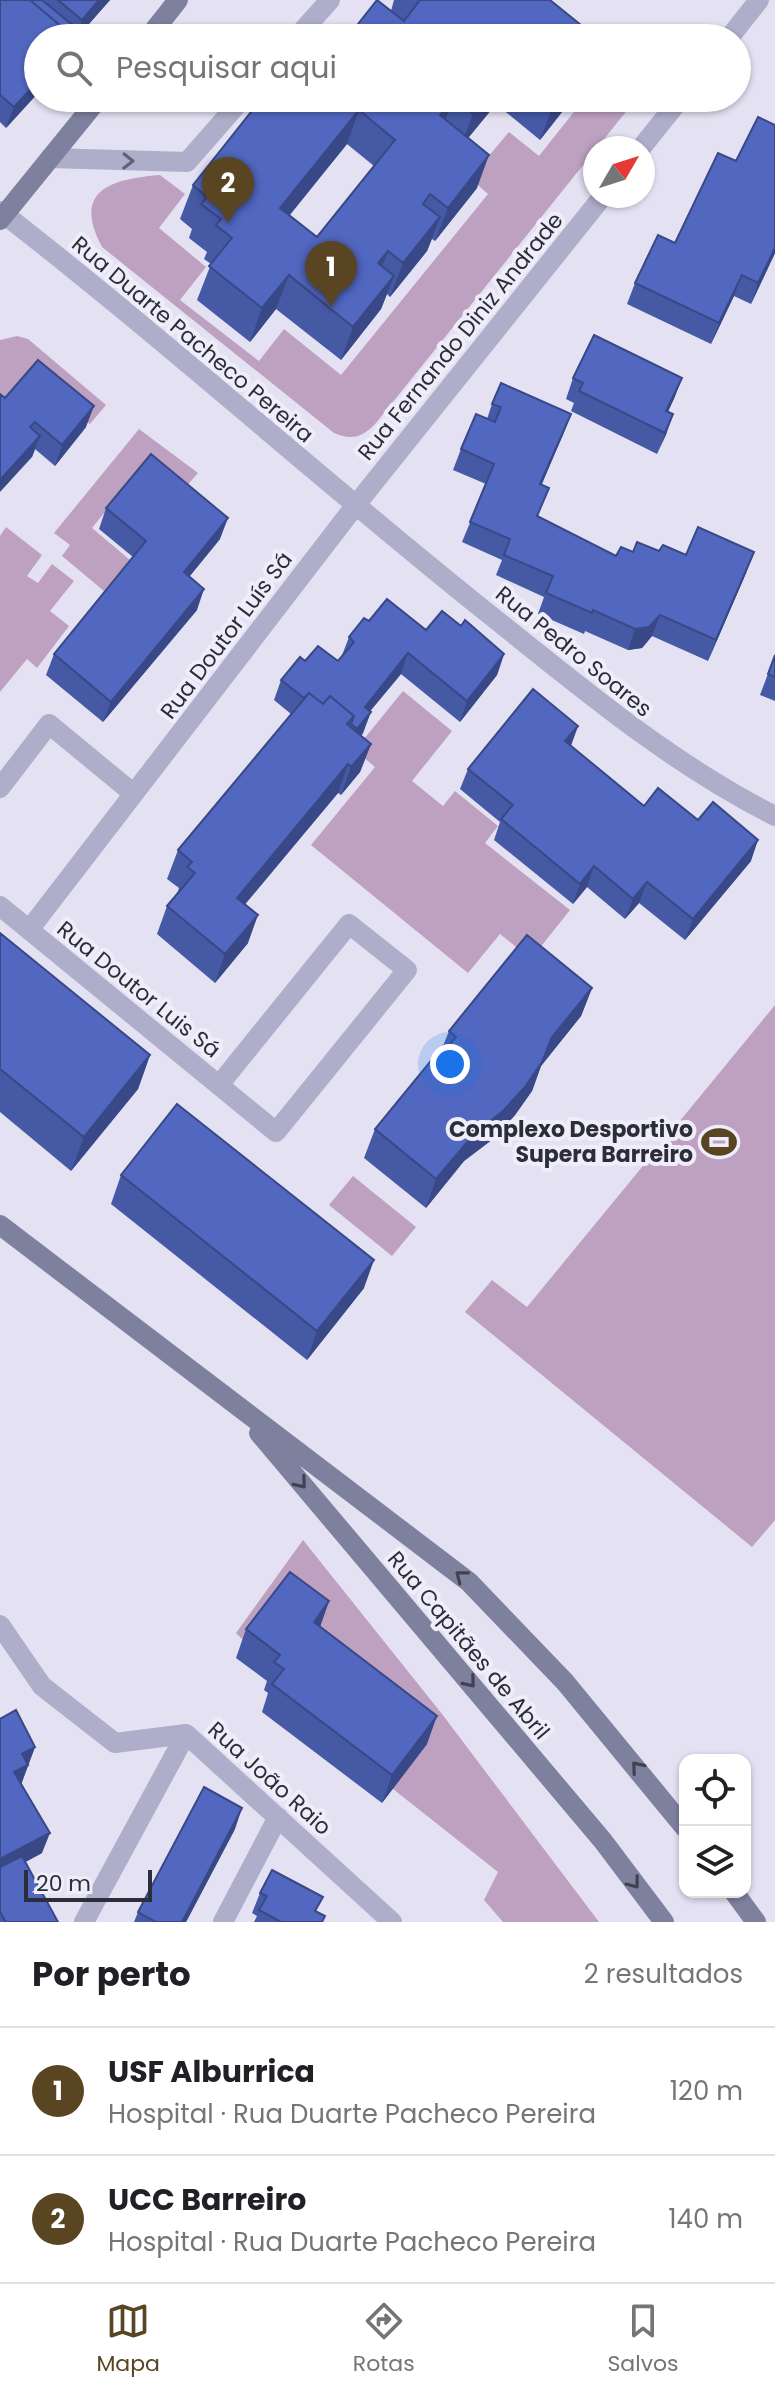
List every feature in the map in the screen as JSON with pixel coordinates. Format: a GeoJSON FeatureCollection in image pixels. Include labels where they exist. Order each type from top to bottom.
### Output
{"type":"FeatureCollection","features":[{"type":"Feature","properties":{"kind":"main road"},"geometry":{"type":"LineString","coordinates":[[159,24],[178,0]]}},
{"type":"Feature","properties":{"kind":"main road"},"geometry":{"type":"LineString","coordinates":[[1,215],[88,112]]}},
{"type":"Feature","properties":{"kind":"main road","name":"Rua Capitães de Abril"},"geometry":{"type":"LineString","coordinates":[[0,1225],[469,1582],[565,1682],[683,1826]]}},
{"type":"Feature","properties":{"kind":"main road","name":"Rua Capitães de Abril"},"geometry":{"type":"LineString","coordinates":[[233,1403],[516,1737],[664,1922]]}},
{"type":"Feature","properties":{"kind":"main road"},"geometry":{"type":"LineString","coordinates":[[738,1898],[756,1922]]}},
{"type":"Feature","properties":{"kind":"street"},"geometry":{"type":"LineString","coordinates":[[309,24],[330,0]]}},
{"type":"Feature","properties":{"kind":"street"},"geometry":{"type":"LineString","coordinates":[[740,24],[759,0]]}},
{"type":"Feature","properties":{"kind":"street"},"geometry":{"type":"LineString","coordinates":[[50,158],[187,162],[231,112]]}},
{"type":"Feature","properties":{"kind":"street"},"geometry":{"type":"LineString","coordinates":[[651,136],[670,112]]}},
{"type":"Feature","properties":{"kind":"street","name":"Rua Fernando Diniz Andrade"},"geometry":{"type":"LineString","coordinates":[[355,506],[593,208]]}},
{"type":"Feature","properties":{"kind":"street","name":"Rua Duarte Pacheco Pereira"},"geometry":{"type":"LineString","coordinates":[[1,215],[355,506]]}},
{"type":"Feature","properties":{"kind":"street","name":"Rua Doutor Luís Sá"},"geometry":{"type":"LineString","coordinates":[[29,930],[355,506]]}},
{"type":"Feature","properties":{"kind":"street","name":"Rua Pedro Soares"},"geometry":{"type":"LineString","coordinates":[[355,506],[640,735],[734,796],[775,816]]}},
{"type":"Feature","properties":{"kind":"street"},"geometry":{"type":"LineString","coordinates":[[0,788],[49,724],[134,794]]}},
{"type":"Feature","properties":{"kind":"street"},"geometry":{"type":"LineString","coordinates":[[0,906],[29,930]]}},
{"type":"Feature","properties":{"kind":"street","name":"Rua Doutor Luis Sá"},"geometry":{"type":"LineString","coordinates":[[29,930],[276,1132],[407,970],[349,924],[219,1085]]}},
{"type":"Feature","properties":{"kind":"street","name":"Rua João Raio"},"geometry":{"type":"LineString","coordinates":[[0,1625],[42,1686],[115,1743],[186,1734],[392,1922]]}},
{"type":"Feature","properties":{"kind":"street"},"geometry":{"type":"LineString","coordinates":[[84,1922],[186,1734]]}},
{"type":"Feature","properties":{"kind":"street"},"geometry":{"type":"LineString","coordinates":[[223,1922],[278,1817]]}},
{"type":"Feature","properties":{"kind":"shaded area"},"geometry":{"type":"Polygon","coordinates":[[[574,112],[626,112],[606,136],[583,136],[583,165],[376,423],[357,436],[346,437],[334,433],[102,247],[94,227],[91,212],[94,200],[102,191],[127,180],[160,175],[185,194],[159,228],[206,267],[180,300],[259,361],[284,329],[341,375],[488,194],[470,178],[509,132],[539,156],[574,112]]]}},
{"type":"Feature","properties":{"kind":"shaded area"},"geometry":{"type":"Polygon","coordinates":[[[17,336],[28,339],[106,405],[90,424],[29,374],[0,411],[0,340],[17,336]]]}},
{"type":"Feature","properties":{"kind":"shaded area"},"geometry":{"type":"Polygon","coordinates":[[[139,429],[198,473],[178,496],[142,466],[92,528],[130,560],[104,591],[62,556],[70,545],[54,533],[139,429]]]}},
{"type":"Feature","properties":{"kind":"shaded area"},"geometry":{"type":"Polygon","coordinates":[[[6,527],[42,555],[27,576],[38,583],[52,564],[74,581],[50,611],[69,626],[37,668],[27,659],[0,692],[0,536],[6,527]]]}},
{"type":"Feature","properties":{"kind":"shaded area"},"geometry":{"type":"Polygon","coordinates":[[[403,691],[452,731],[412,781],[443,806],[455,791],[498,826],[485,843],[570,910],[531,959],[500,934],[468,973],[311,845],[375,767],[355,750],[403,691]]]}},
{"type":"Feature","properties":{"kind":"shaded area","name":"Complexo Desportivo Supera Barreiro"},"geometry":{"type":"Polygon","coordinates":[[[775,1005],[775,1520],[752,1547],[465,1312],[492,1280],[527,1307],[775,1005]]]}},
{"type":"Feature","properties":{"kind":"shaded area"},"geometry":{"type":"Polygon","coordinates":[[[353,1176],[416,1227],[392,1256],[329,1205],[353,1176]]]}},
{"type":"Feature","properties":{"kind":"shaded area"},"geometry":{"type":"Polygon","coordinates":[[[303,1540],[442,1714],[599,1922],[503,1922],[484,1900],[498,1872],[393,1789],[236,1633],[303,1540]]]}},
{"type":"Feature","properties":{"kind":"building"},"geometry":{"type":"Polygon","coordinates":[[[0,0],[30,0],[58,24],[24,24],[24,96],[14,107],[0,95],[0,0]]]}},
{"type":"Feature","properties":{"kind":"building"},"geometry":{"type":"Polygon","coordinates":[[[30,0],[42,0],[71,24],[58,24],[30,0]]]}},
{"type":"Feature","properties":{"kind":"building"},"geometry":{"type":"Polygon","coordinates":[[[58,0],[99,0],[82,20],[58,0]]]}},
{"type":"Feature","properties":{"kind":"building"},"geometry":{"type":"Polygon","coordinates":[[[377,0],[404,21],[420,0],[550,0],[580,24],[358,24],[377,0]]]}},
{"type":"Feature","properties":{"kind":"building"},"geometry":{"type":"Polygon","coordinates":[[[251,112],[357,112],[280,208],[317,237],[395,140],[361,112],[442,112],[440,115],[489,155],[448,208],[430,194],[423,204],[440,217],[403,263],[388,251],[378,263],[394,276],[353,327],[289,275],[262,308],[209,266],[232,238],[216,225],[221,219],[201,204],[207,197],[193,185],[251,112]]]}},
{"type":"Feature","properties":{"kind":"building"},"geometry":{"type":"Polygon","coordinates":[[[758,117],[775,125],[775,248],[758,283],[742,275],[719,323],[635,283],[658,235],[675,243],[718,153],[736,161],[758,117]]]}},
{"type":"Feature","properties":{"kind":"building"},"geometry":{"type":"Polygon","coordinates":[[[594,335],[682,378],[666,411],[673,414],[665,433],[579,391],[583,383],[573,378],[594,335]]]}},
{"type":"Feature","properties":{"kind":"building"},"geometry":{"type":"Polygon","coordinates":[[[38,360],[94,406],[62,445],[35,422],[30,427],[40,436],[0,480],[0,394],[5,398],[38,360]]]}},
{"type":"Feature","properties":{"kind":"building"},"geometry":{"type":"Polygon","coordinates":[[[501,383],[571,414],[540,484],[549,488],[537,516],[616,556],[621,547],[633,552],[637,542],[659,551],[663,545],[686,555],[698,527],[754,552],[716,640],[660,615],[649,627],[635,629],[546,593],[553,576],[504,555],[510,539],[470,522],[494,464],[461,449],[476,414],[495,422],[501,407],[492,404],[501,383]]]}},
{"type":"Feature","properties":{"kind":"building"},"geometry":{"type":"Polygon","coordinates":[[[151,454],[228,518],[184,572],[204,589],[111,702],[54,654],[146,541],[106,508],[151,454]]]}},
{"type":"Feature","properties":{"kind":"building"},"geometry":{"type":"Polygon","coordinates":[[[387,599],[426,630],[442,611],[461,626],[465,620],[504,654],[467,701],[408,653],[365,707],[371,712],[357,729],[351,724],[354,716],[330,696],[323,704],[309,693],[304,698],[281,680],[300,657],[305,661],[318,646],[338,661],[354,642],[349,637],[364,618],[369,621],[387,599]]]}},
{"type":"Feature","properties":{"kind":"building"},"geometry":{"type":"Polygon","coordinates":[[[775,655],[775,677],[768,674],[775,655]]]}},
{"type":"Feature","properties":{"kind":"building"},"geometry":{"type":"Polygon","coordinates":[[[533,689],[578,726],[565,741],[644,806],[658,788],[698,820],[713,802],[758,840],[693,919],[647,882],[633,899],[594,866],[580,884],[501,819],[513,805],[468,769],[533,689]]]}},
{"type":"Feature","properties":{"kind":"building"},"geometry":{"type":"Polygon","coordinates":[[[309,693],[323,704],[330,696],[354,716],[347,724],[371,744],[351,767],[348,764],[237,898],[258,915],[225,954],[167,906],[195,873],[187,867],[192,862],[178,850],[309,693]]]}},
{"type":"Feature","properties":{"kind":"building"},"geometry":{"type":"Polygon","coordinates":[[[0,933],[150,1055],[84,1137],[0,1069],[0,933]]]}},
{"type":"Feature","properties":{"kind":"building"},"geometry":{"type":"Polygon","coordinates":[[[527,935],[592,988],[552,1037],[542,1062],[525,1087],[503,1111],[475,1133],[436,1179],[375,1129],[443,1046],[446,1049],[456,1037],[449,1031],[527,935]]]}},
{"type":"Feature","properties":{"kind":"building"},"geometry":{"type":"Polygon","coordinates":[[[177,1104],[374,1260],[317,1331],[121,1175],[177,1104]]]}},
{"type":"Feature","properties":{"kind":"building"},"geometry":{"type":"Polygon","coordinates":[[[290,1572],[329,1601],[314,1622],[437,1716],[392,1775],[272,1684],[284,1669],[274,1662],[280,1655],[246,1629],[290,1572]]]}},
{"type":"Feature","properties":{"kind":"building"},"geometry":{"type":"Polygon","coordinates":[[[16,1710],[35,1747],[22,1754],[28,1765],[14,1772],[50,1833],[0,1859],[0,1719],[16,1710]]]}},
{"type":"Feature","properties":{"kind":"building"},"geometry":{"type":"Polygon","coordinates":[[[204,1787],[242,1808],[182,1922],[156,1922],[138,1912],[204,1787]]]}},
{"type":"Feature","properties":{"kind":"building"},"geometry":{"type":"Polygon","coordinates":[[[22,1856],[58,1922],[6,1922],[0,1912],[0,1867],[22,1856]]]}},
{"type":"Feature","properties":{"kind":"building"},"geometry":{"type":"Polygon","coordinates":[[[272,1870],[323,1897],[315,1911],[325,1916],[322,1922],[281,1922],[259,1910],[267,1896],[260,1893],[272,1870]]]}},
{"type":"Feature","properties":{"kind":"place","name":"UCC Barreiro"},"geometry":{"type":"Point","coordinates":[228,223]}},
{"type":"Feature","properties":{"kind":"place","name":"USF Alburrica"},"geometry":{"type":"Point","coordinates":[331,307]}},
{"type":"Feature","properties":{"kind":"place","name":"Complexo Desportivo Supera Barreiro"},"geometry":{"type":"Point","coordinates":[719,1142]}}]}
